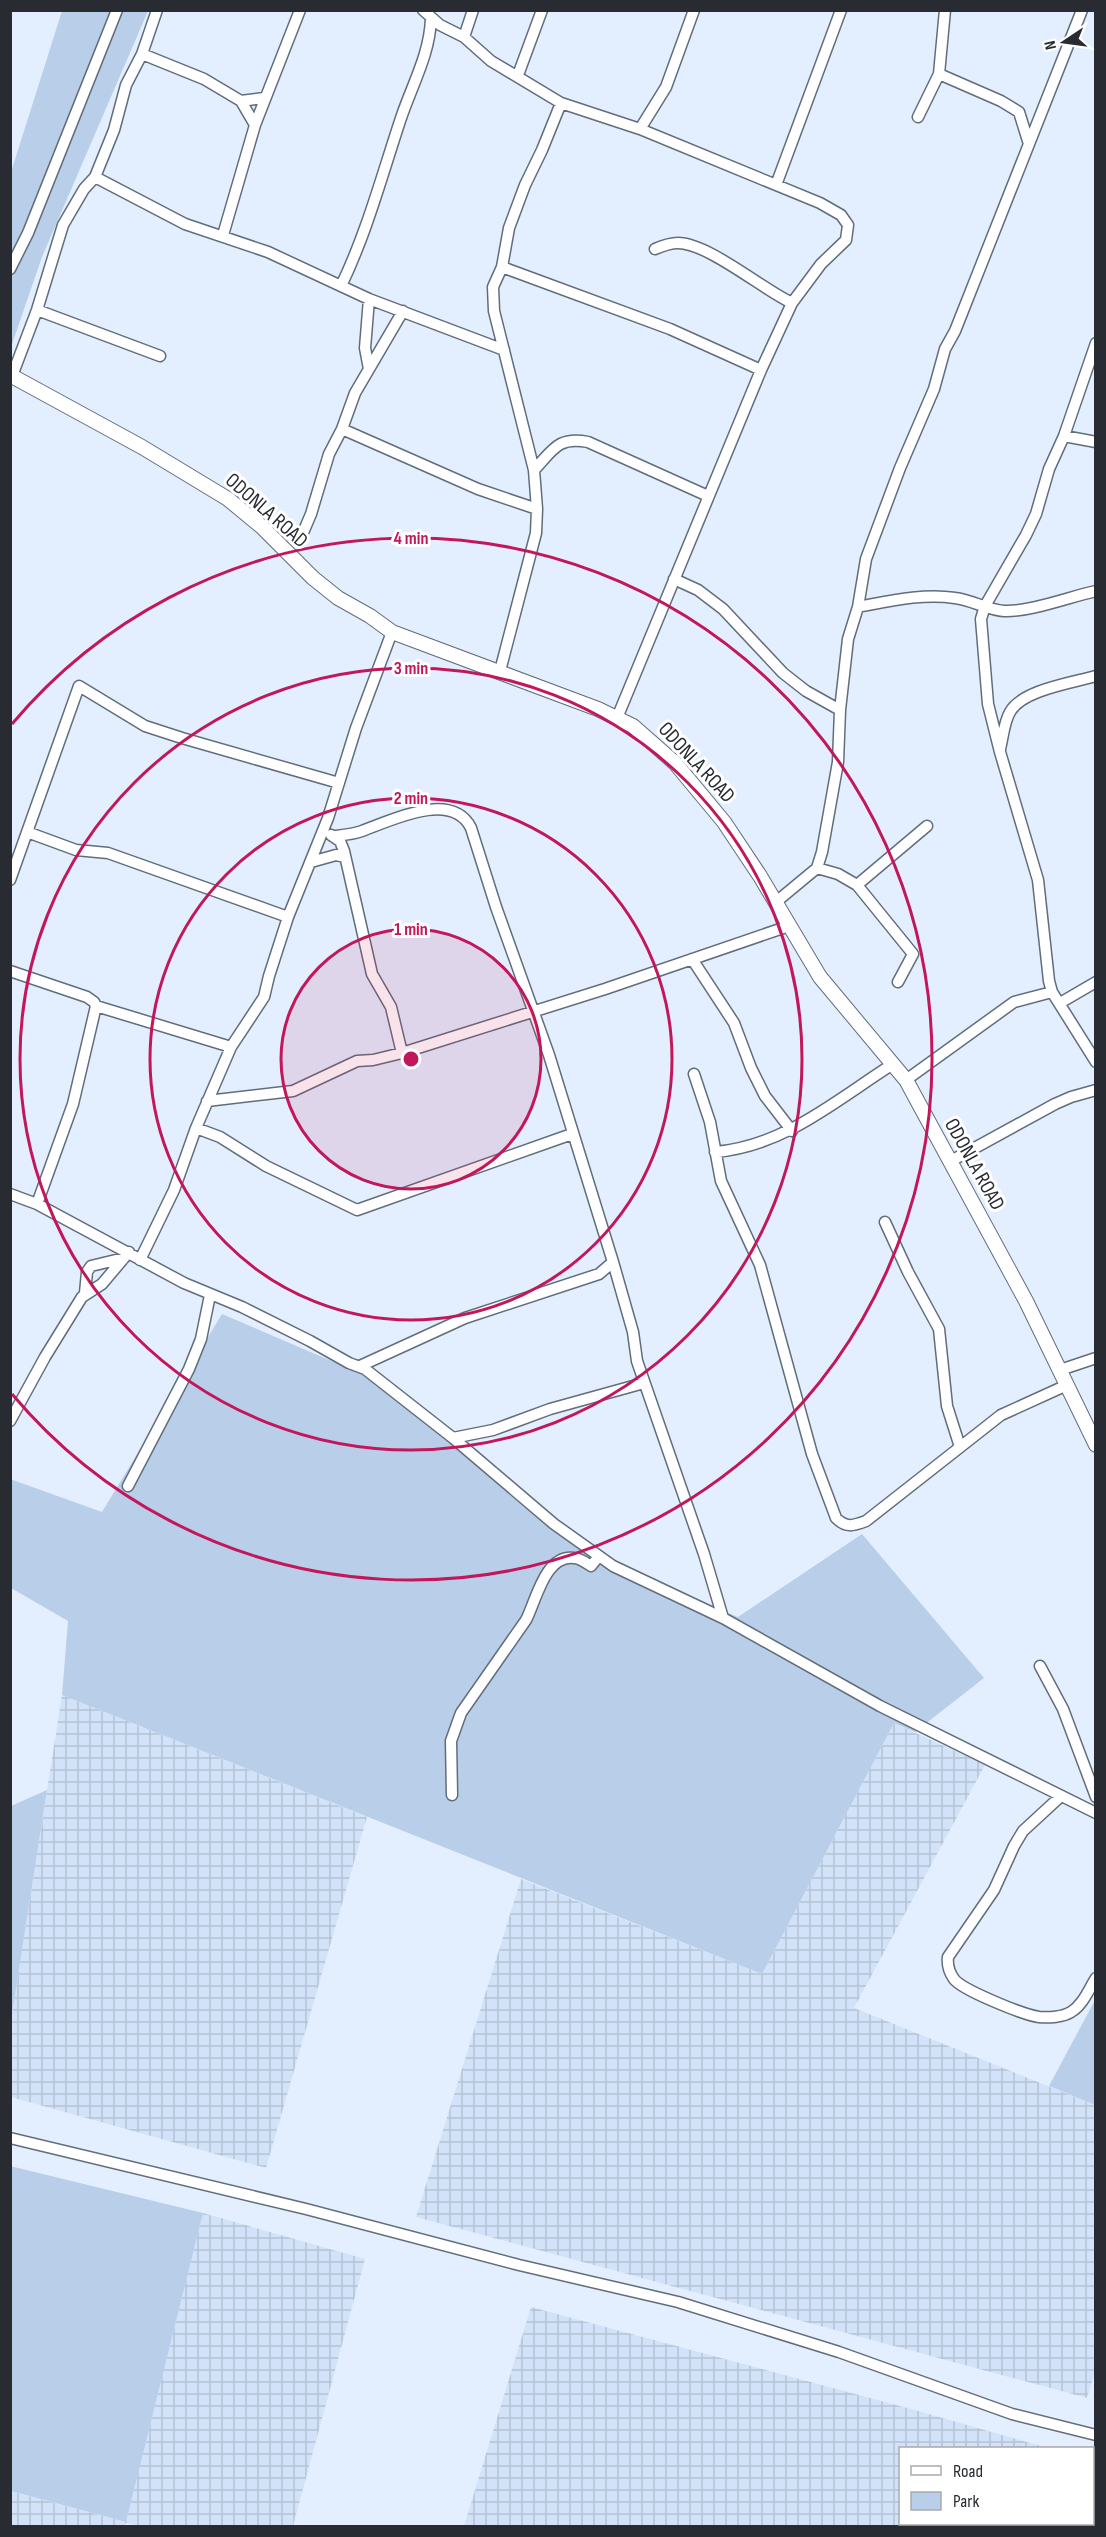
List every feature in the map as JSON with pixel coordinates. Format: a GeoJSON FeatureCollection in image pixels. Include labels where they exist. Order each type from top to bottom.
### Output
{"type":"FeatureCollection","features":[{"type":"Feature","properties":{"kind":"street"},"geometry":{"type":"LineString","coordinates":[[10,269],[28,233],[117,10]]}},
{"type":"Feature","properties":{"kind":"street"},"geometry":{"type":"LineString","coordinates":[[11,376],[37,310],[63,225],[84,189],[95,177],[114,130],[126,85],[142,54],[157,10]]}},
{"type":"Feature","properties":{"kind":"street"},"geometry":{"type":"LineString","coordinates":[[223,235],[264,98],[300,10]]}},
{"type":"Feature","properties":{"kind":"street"},"geometry":{"type":"LineString","coordinates":[[464,37],[473,10]]}},
{"type":"Feature","properties":{"kind":"street"},"geometry":{"type":"LineString","coordinates":[[518,75],[542,10]]}},
{"type":"Feature","properties":{"kind":"street"},"geometry":{"type":"LineString","coordinates":[[640,129],[666,87],[694,10]]}},
{"type":"Feature","properties":{"kind":"street"},"geometry":{"type":"LineString","coordinates":[[776,184],[841,10]]}},
{"type":"Feature","properties":{"kind":"street"},"geometry":{"type":"LineString","coordinates":[[918,117],[939,74],[945,10]]}},
{"type":"Feature","properties":{"kind":"street"},"geometry":{"type":"LineString","coordinates":[[776,902],[817,868],[838,762],[840,710],[848,639],[858,608],[866,559],[900,468],[934,389],[945,350],[1082,10]]}},
{"type":"Feature","properties":{"kind":"street"},"geometry":{"type":"LineString","coordinates":[[427,14],[464,37],[491,61],[518,75],[561,103],[640,129],[776,184],[820,203],[841,215],[848,225],[846,240],[821,264],[792,303],[761,370],[617,718]]}},
{"type":"Feature","properties":{"kind":"street"},"geometry":{"type":"LineString","coordinates":[[341,286],[356,255],[402,114],[430,42],[427,14]]}},
{"type":"Feature","properties":{"kind":"street"},"geometry":{"type":"LineString","coordinates":[[142,54],[204,80],[241,101],[255,125]]}},
{"type":"Feature","properties":{"kind":"street"},"geometry":{"type":"LineString","coordinates":[[939,74],[1001,101],[1019,112],[1029,144]]}},
{"type":"Feature","properties":{"kind":"street"},"geometry":{"type":"LineString","coordinates":[[241,101],[264,98]]}},
{"type":"Feature","properties":{"kind":"street"},"geometry":{"type":"LineString","coordinates":[[500,671],[536,533],[537,509],[534,470],[504,350],[493,298],[493,287],[502,267],[509,228],[561,103]]}},
{"type":"Feature","properties":{"kind":"street"},"geometry":{"type":"LineString","coordinates":[[95,177],[185,224],[268,252],[369,299],[504,350]]}},
{"type":"Feature","properties":{"kind":"street"},"geometry":{"type":"LineString","coordinates":[[655,249],[672,243],[688,245],[726,261],[762,287],[792,303]]}},
{"type":"Feature","properties":{"kind":"street"},"geometry":{"type":"LineString","coordinates":[[502,267],[670,329],[761,370]]}},
{"type":"Feature","properties":{"kind":"street"},"geometry":{"type":"LineString","coordinates":[[369,299],[365,348],[369,369]]}},
{"type":"Feature","properties":{"kind":"street"},"geometry":{"type":"LineString","coordinates":[[37,310],[160,356]]}},
{"type":"Feature","properties":{"kind":"street"},"geometry":{"type":"LineString","coordinates":[[302,536],[329,454],[342,429],[355,393],[404,311]]}},
{"type":"Feature","properties":{"kind":"street"},"geometry":{"type":"LineString","coordinates":[[1095,343],[1065,436],[1049,469],[1036,514],[985,606],[981,619],[988,704],[1038,880],[1049,981],[1052,992],[1095,1062]]}},
{"type":"Feature","properties":{"kind":"street","name":"ODONLA ROAD"},"geometry":{"type":"LineString","coordinates":[[11,376],[142,447],[228,499],[262,528],[312,578],[338,598],[370,616],[392,632],[500,671],[617,718],[633,726],[675,763],[724,822],[776,902],[820,977],[906,1080],[1026,1301],[1095,1445]]}},
{"type":"Feature","properties":{"kind":"street"},"geometry":{"type":"LineString","coordinates":[[342,429],[478,489],[537,509]]}},
{"type":"Feature","properties":{"kind":"street"},"geometry":{"type":"LineString","coordinates":[[1065,436],[1095,442]]}},
{"type":"Feature","properties":{"kind":"street"},"geometry":{"type":"LineString","coordinates":[[534,470],[558,445],[574,439],[588,442],[708,496]]}},
{"type":"Feature","properties":{"kind":"street"},"geometry":{"type":"LineString","coordinates":[[674,579],[698,590],[723,609],[783,673],[806,691],[840,710]]}},
{"type":"Feature","properties":{"kind":"street"},"geometry":{"type":"LineString","coordinates":[[858,608],[898,599],[934,596],[967,600],[997,610],[1011,611],[1095,591]]}},
{"type":"Feature","properties":{"kind":"street"},"geometry":{"type":"LineString","coordinates":[[140,1260],[174,1190],[196,1128],[231,1047],[264,997],[288,917],[311,862],[356,728],[392,632]]}},
{"type":"Feature","properties":{"kind":"street"},"geometry":{"type":"LineString","coordinates":[[1000,752],[1009,712],[1018,701],[1030,695],[1095,676]]}},
{"type":"Feature","properties":{"kind":"street"},"geometry":{"type":"LineString","coordinates":[[10,880],[79,686],[145,726],[339,783]]}},
{"type":"Feature","properties":{"kind":"street"},"geometry":{"type":"LineString","coordinates":[[322,831],[335,836],[360,832],[382,822],[432,809],[456,811],[466,818],[533,1011],[613,1262],[633,1332],[637,1362],[704,1554],[723,1618]]}},
{"type":"Feature","properties":{"kind":"street"},"geometry":{"type":"LineString","coordinates":[[857,885],[927,826]]}},
{"type":"Feature","properties":{"kind":"street"},"geometry":{"type":"LineString","coordinates":[[27,832],[76,850],[108,853],[288,917]]}},
{"type":"Feature","properties":{"kind":"street"},"geometry":{"type":"LineString","coordinates":[[311,862],[345,854],[360,832]]}},
{"type":"Feature","properties":{"kind":"street"},"geometry":{"type":"LineString","coordinates":[[335,836],[345,854],[372,974],[391,1007],[402,1053]]}},
{"type":"Feature","properties":{"kind":"street"},"geometry":{"type":"LineString","coordinates":[[817,868],[838,874],[857,885],[913,954],[898,982]]}},
{"type":"Feature","properties":{"kind":"street"},"geometry":{"type":"LineString","coordinates":[[207,1101],[293,1091],[357,1061],[373,1060],[402,1053],[789,926]]}},
{"type":"Feature","properties":{"kind":"street"},"geometry":{"type":"LineString","coordinates":[[692,959],[734,1023],[751,1068],[765,1096],[792,1131]]}},
{"type":"Feature","properties":{"kind":"street"},"geometry":{"type":"LineString","coordinates":[[10,971],[87,997],[96,1006],[231,1047]]}},
{"type":"Feature","properties":{"kind":"street"},"geometry":{"type":"LineString","coordinates":[[1060,1003],[1095,982]]}},
{"type":"Feature","properties":{"kind":"street"},"geometry":{"type":"LineString","coordinates":[[906,1080],[1014,1002],[1052,992]]}},
{"type":"Feature","properties":{"kind":"street"},"geometry":{"type":"LineString","coordinates":[[37,1204],[73,1104],[96,1006]]}},
{"type":"Feature","properties":{"kind":"street"},"geometry":{"type":"LineString","coordinates":[[715,1152],[751,1146],[792,1131],[821,1114],[893,1064]]}},
{"type":"Feature","properties":{"kind":"street"},"geometry":{"type":"LineString","coordinates":[[694,1074],[711,1122],[722,1181],[760,1265],[812,1454],[836,1518],[843,1525],[854,1526],[866,1521],[1001,1415],[1067,1385]]}},
{"type":"Feature","properties":{"kind":"street"},"geometry":{"type":"LineString","coordinates":[[951,1161],[1055,1104],[1095,1090]]}},
{"type":"Feature","properties":{"kind":"street"},"geometry":{"type":"LineString","coordinates":[[196,1128],[220,1137],[266,1166],[357,1210],[572,1134]]}},
{"type":"Feature","properties":{"kind":"street"},"geometry":{"type":"LineString","coordinates":[[10,1194],[37,1204],[126,1255],[210,1295],[242,1307],[349,1363],[360,1366],[453,1438],[554,1524],[613,1566],[723,1618],[880,1706],[1095,1813]]}},
{"type":"Feature","properties":{"kind":"street"},"geometry":{"type":"LineString","coordinates":[[885,1222],[908,1272],[939,1329],[945,1395],[952,1426],[960,1447]]}},
{"type":"Feature","properties":{"kind":"street"},"geometry":{"type":"LineString","coordinates":[[85,1293],[102,1284],[126,1255]]}},
{"type":"Feature","properties":{"kind":"street"},"geometry":{"type":"LineString","coordinates":[[10,1421],[45,1357],[85,1293],[87,1272],[91,1266],[126,1255]]}},
{"type":"Feature","properties":{"kind":"street"},"geometry":{"type":"LineString","coordinates":[[360,1366],[465,1318],[599,1274],[613,1262]]}},
{"type":"Feature","properties":{"kind":"street"},"geometry":{"type":"LineString","coordinates":[[128,1486],[189,1370],[201,1339],[210,1295]]}},
{"type":"Feature","properties":{"kind":"street"},"geometry":{"type":"LineString","coordinates":[[1060,1370],[1095,1358]]}},
{"type":"Feature","properties":{"kind":"street"},"geometry":{"type":"LineString","coordinates":[[453,1438],[493,1430],[549,1408],[644,1383]]}},
{"type":"Feature","properties":{"kind":"street"},"geometry":{"type":"LineString","coordinates":[[452,1795],[451,1741],[460,1713],[526,1620],[551,1566],[562,1559],[573,1557],[591,1566],[599,1556]]}},
{"type":"Feature","properties":{"kind":"street"},"geometry":{"type":"LineString","coordinates":[[1040,1666],[1063,1709],[1095,1797]]}},
{"type":"Feature","properties":{"kind":"street"},"geometry":{"type":"LineString","coordinates":[[1061,1796],[1023,1831],[994,1890],[948,1957],[947,1963],[954,1980],[962,1986],[1038,2017],[1061,2016],[1070,2013],[1078,2007],[1095,1978]]}},
{"type":"Feature","properties":{"kind":"street"},"geometry":{"type":"LineString","coordinates":[[10,2138],[306,2208],[519,2265],[678,2301],[839,2352],[1012,2414],[1095,2435]]}},
{"type":"Feature","properties":{"kind":"shaded area"},"geometry":{"type":"Polygon","coordinates":[[[62,1695],[367,1817],[266,2168],[11,2097],[11,2020],[62,1695]]]}},
{"type":"Feature","properties":{"kind":"shaded area"},"geometry":{"type":"Polygon","coordinates":[[[894,1723],[985,1765],[854,2008],[1095,2105],[1096,2369],[1087,2398],[416,2217],[521,1879],[762,1974],[894,1723]]]}},
{"type":"Feature","properties":{"kind":"shaded area"},"geometry":{"type":"Polygon","coordinates":[[[203,2213],[365,2259],[293,2526],[141,2526],[126,2523],[124,2526],[11,2526],[10,2491],[126,2522],[203,2213]]]}},
{"type":"Feature","properties":{"kind":"shaded area"},"geometry":{"type":"Polygon","coordinates":[[[531,2307],[1044,2447],[899,2447],[899,2525],[1094,2525],[1094,2461],[1096,2462],[1095,2526],[464,2526],[531,2307]]]}},
{"type":"Feature","properties":{"kind":"green space"},"geometry":{"type":"Polygon","coordinates":[[[62,11],[148,11],[42,257],[11,347],[11,172],[62,11]]]}},
{"type":"Feature","properties":{"kind":"green space"},"geometry":{"type":"Polygon","coordinates":[[[222,1314],[362,1374],[491,1468],[558,1522],[622,1567],[738,1617],[862,1534],[984,1678],[915,1732],[894,1723],[762,1974],[62,1695],[68,1621],[11,1588],[10,1479],[102,1512],[222,1314]]]}},
{"type":"Feature","properties":{"kind":"green space"},"geometry":{"type":"Polygon","coordinates":[[[47,1790],[11,2020],[11,1806],[47,1790]]]}},
{"type":"Feature","properties":{"kind":"green space"},"geometry":{"type":"Polygon","coordinates":[[[1095,2000],[1095,2105],[1049,2086],[1095,2000]]]}},
{"type":"Feature","properties":{"kind":"green space"},"geometry":{"type":"Polygon","coordinates":[[[10,2166],[203,2213],[126,2522],[11,2491],[10,2166]]]}}]}
